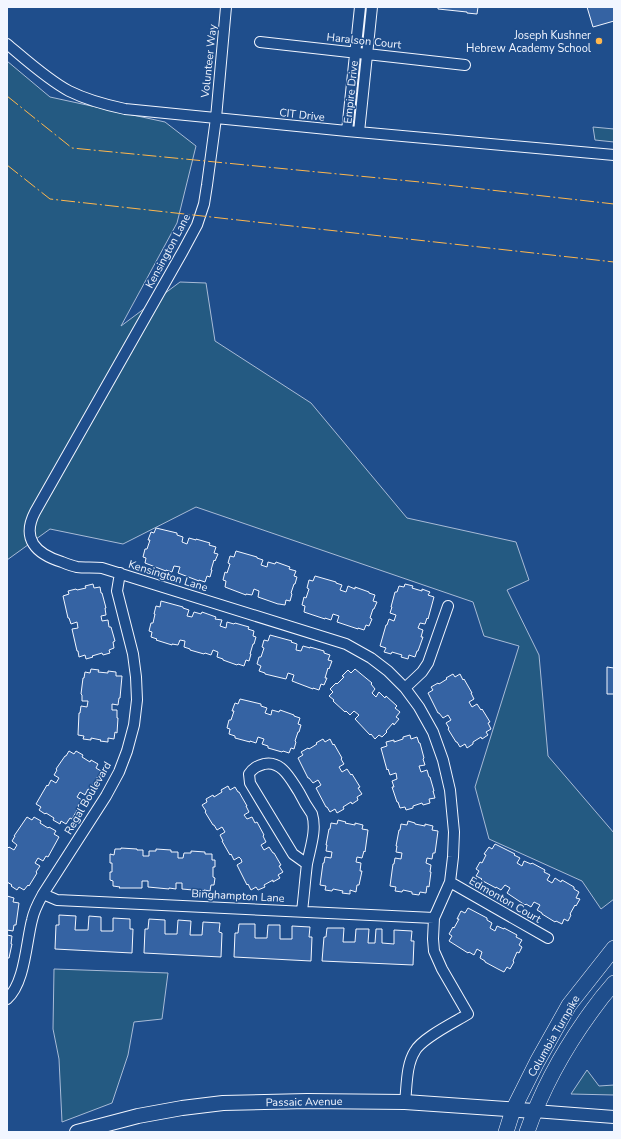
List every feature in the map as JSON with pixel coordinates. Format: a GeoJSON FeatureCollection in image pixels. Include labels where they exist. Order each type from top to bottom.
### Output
{"type":"FeatureCollection","features":[{"type":"Feature","properties":{"kind":"main road","name":"Columbia Turnpike"},"geometry":{"type":"LineString","coordinates":[[506,1132],[513,1110],[537,1062],[569,1005],[614,948]]}},
{"type":"Feature","properties":{"kind":"main road","name":"Columbia Turnpike"},"geometry":{"type":"LineString","coordinates":[[526,1132],[551,1074],[576,1032],[614,983]]}},
{"type":"Feature","properties":{"kind":"main road","name":"Passaic Avenue"},"geometry":{"type":"LineString","coordinates":[[77,1132],[138,1116],[182,1108],[223,1103],[307,1101],[405,1102],[534,1111]]}},
{"type":"Feature","properties":{"kind":"street","name":"Volunteer Way"},"geometry":{"type":"LineString","coordinates":[[216,118],[226,7]]}},
{"type":"Feature","properties":{"kind":"street","name":"Empire Drive"},"geometry":{"type":"LineString","coordinates":[[347,131],[360,7]]}},
{"type":"Feature","properties":{"kind":"street","name":"Empire Drive"},"geometry":{"type":"LineString","coordinates":[[359,132],[372,7]]}},
{"type":"Feature","properties":{"kind":"street","name":"Haralson Court"},"geometry":{"type":"LineString","coordinates":[[260,42],[465,65]]}},
{"type":"Feature","properties":{"kind":"street","name":"CIT Drive"},"geometry":{"type":"LineString","coordinates":[[7,44],[45,75],[68,90],[95,102],[125,109],[614,155]]}},
{"type":"Feature","properties":{"kind":"street","name":"Kensington Lane"},"geometry":{"type":"LineString","coordinates":[[216,118],[204,204],[197,225],[180,258],[31,520],[29,528],[36,548],[52,560],[75,567],[102,568],[120,573],[346,644],[371,658],[382,667],[405,688],[419,707],[433,732],[444,760],[450,790],[454,832],[450,882],[434,918],[434,951],[468,1014],[428,1038],[415,1050],[410,1064],[405,1102]]}},
{"type":"Feature","properties":{"kind":"street","name":"Regal Boulevard"},"geometry":{"type":"LineString","coordinates":[[7,998],[12,994],[20,980],[35,908],[116,778],[127,751],[134,725],[137,700],[136,677],[133,654],[117,591],[120,573]]}},
{"type":"Feature","properties":{"kind":"street"},"geometry":{"type":"LineString","coordinates":[[405,688],[422,672],[428,663],[448,606]]}},
{"type":"Feature","properties":{"kind":"street"},"geometry":{"type":"LineString","coordinates":[[302,911],[307,864],[314,829],[312,814],[289,776],[283,769],[276,765],[267,764],[253,768],[249,774],[250,783],[293,854],[307,864]]}},
{"type":"Feature","properties":{"kind":"street","name":"Edmonton Court"},"geometry":{"type":"LineString","coordinates":[[450,882],[548,938]]}},
{"type":"Feature","properties":{"kind":"street","name":"Binghampton Lane"},"geometry":{"type":"LineString","coordinates":[[43,894],[57,900],[434,918]]}},
{"type":"Feature","properties":{"kind":"street"},"geometry":{"type":"LineString","coordinates":[[534,1111],[614,1117]]}},
{"type":"Feature","properties":{"kind":"shaded area"},"geometry":{"type":"Polygon","coordinates":[[[7,61],[50,97],[165,122],[196,146],[177,223],[121,326],[180,282],[206,283],[215,341],[311,403],[407,518],[516,542],[529,580],[507,590],[539,655],[548,756],[614,833],[614,899],[601,909],[582,881],[489,839],[475,787],[519,646],[484,636],[473,602],[196,507],[123,544],[50,529],[7,560],[7,61]]]}},
{"type":"Feature","properties":{"kind":"shaded area"},"geometry":{"type":"Polygon","coordinates":[[[593,127],[614,129],[614,142],[595,140],[593,127]]]}},
{"type":"Feature","properties":{"kind":"shaded area"},"geometry":{"type":"Polygon","coordinates":[[[54,969],[168,973],[162,1019],[134,1022],[128,1055],[112,1103],[62,1122],[59,1059],[53,1029],[54,969]]]}},
{"type":"Feature","properties":{"kind":"shaded area"},"geometry":{"type":"Polygon","coordinates":[[[587,1070],[599,1086],[614,1085],[614,1095],[571,1094],[587,1070]]]}},
{"type":"Feature","properties":{"kind":"building"},"geometry":{"type":"Polygon","coordinates":[[[438,7],[478,7],[477,14],[438,9],[438,7]]]}},
{"type":"Feature","properties":{"kind":"building"},"geometry":{"type":"Polygon","coordinates":[[[587,7],[614,7],[614,21],[593,27],[587,7]]]}},
{"type":"Feature","properties":{"kind":"building"},"geometry":{"type":"Polygon","coordinates":[[[156,528],[177,533],[177,535],[183,537],[182,542],[187,544],[189,538],[210,543],[209,545],[216,547],[214,553],[218,554],[215,561],[214,560],[210,577],[207,576],[205,582],[178,573],[180,567],[174,566],[172,572],[145,563],[146,558],[143,557],[145,549],[147,549],[151,532],[154,533],[156,528]]]}},
{"type":"Feature","properties":{"kind":"building"},"geometry":{"type":"Polygon","coordinates":[[[236,551],[263,560],[261,565],[267,567],[268,562],[275,564],[276,562],[296,571],[294,576],[297,577],[291,593],[290,601],[286,600],[285,605],[278,604],[258,597],[259,591],[254,589],[252,595],[246,595],[225,587],[226,581],[223,580],[225,572],[227,573],[230,564],[228,563],[230,556],[234,557],[236,551]]]}},
{"type":"Feature","properties":{"kind":"building"},"geometry":{"type":"Polygon","coordinates":[[[315,576],[342,585],[340,590],[346,592],[348,586],[355,589],[355,587],[375,595],[373,601],[377,602],[370,618],[372,619],[369,626],[366,625],[364,630],[358,629],[337,622],[339,616],[333,614],[331,620],[304,612],[305,606],[302,605],[304,597],[306,598],[309,589],[307,588],[309,580],[313,581],[315,576]]]}},
{"type":"Feature","properties":{"kind":"building"},"geometry":{"type":"Polygon","coordinates":[[[93,584],[94,588],[100,587],[106,608],[106,615],[101,616],[102,621],[108,620],[109,627],[111,627],[115,641],[113,642],[114,648],[109,650],[110,653],[103,655],[102,653],[86,659],[85,655],[79,657],[72,629],[78,628],[77,622],[71,624],[68,618],[63,596],[69,594],[68,591],[86,588],[85,586],[93,584]]]}},
{"type":"Feature","properties":{"kind":"building"},"geometry":{"type":"Polygon","coordinates":[[[405,584],[413,586],[412,588],[430,592],[428,595],[434,597],[428,619],[427,618],[425,624],[420,623],[418,628],[423,630],[421,637],[423,637],[418,651],[415,657],[409,655],[408,659],[401,657],[402,655],[392,652],[391,654],[384,652],[386,648],[380,646],[389,619],[394,621],[396,615],[390,613],[395,592],[397,592],[399,586],[404,587],[405,584]]]}},
{"type":"Feature","properties":{"kind":"building"},"geometry":{"type":"Polygon","coordinates":[[[161,601],[189,610],[187,616],[192,617],[194,612],[201,614],[202,612],[216,617],[215,619],[222,620],[220,626],[226,628],[227,622],[249,627],[248,629],[254,631],[253,636],[256,637],[249,661],[246,660],[244,666],[237,665],[217,657],[218,652],[213,650],[211,655],[204,654],[184,647],[185,641],[180,640],[178,645],[172,645],[151,637],[152,632],[149,631],[151,623],[153,623],[156,606],[160,607],[161,601]]]}},
{"type":"Feature","properties":{"kind":"building"},"geometry":{"type":"Polygon","coordinates":[[[270,635],[292,641],[291,642],[297,644],[296,650],[301,651],[303,646],[310,647],[324,651],[324,653],[330,655],[328,660],[332,661],[325,678],[327,678],[324,685],[321,684],[319,690],[292,681],[294,675],[288,673],[286,679],[259,671],[261,666],[257,664],[264,648],[262,647],[264,640],[268,641],[270,635]]]}},
{"type":"Feature","properties":{"kind":"building"},"geometry":{"type":"Polygon","coordinates":[[[607,667],[614,668],[614,694],[607,694],[607,667]]]}},
{"type":"Feature","properties":{"kind":"building"},"geometry":{"type":"Polygon","coordinates":[[[91,669],[99,670],[98,672],[116,672],[116,676],[122,676],[118,705],[112,704],[112,710],[117,710],[117,733],[115,732],[114,739],[108,738],[108,742],[91,738],[91,740],[83,739],[84,736],[78,735],[79,713],[81,706],[87,707],[88,701],[82,701],[81,694],[83,678],[85,672],[90,673],[91,669]]]}},
{"type":"Feature","properties":{"kind":"building"},"geometry":{"type":"Polygon","coordinates":[[[355,669],[372,683],[371,684],[375,689],[372,693],[376,697],[379,692],[385,698],[386,696],[397,706],[395,708],[400,712],[396,717],[399,719],[394,725],[393,723],[382,737],[379,735],[375,739],[355,719],[359,715],[354,711],[350,715],[346,711],[345,712],[329,696],[333,692],[330,689],[344,677],[342,676],[348,670],[351,673],[355,669]]]}},
{"type":"Feature","properties":{"kind":"building"},"geometry":{"type":"Polygon","coordinates":[[[453,674],[455,677],[460,674],[463,680],[464,679],[474,699],[469,702],[472,707],[477,704],[490,722],[488,723],[491,729],[486,732],[488,735],[482,739],[481,737],[467,748],[465,744],[460,747],[456,742],[446,723],[451,720],[448,715],[443,718],[438,713],[428,693],[433,690],[431,687],[438,683],[439,684],[453,674]]]}},
{"type":"Feature","properties":{"kind":"building"},"geometry":{"type":"Polygon","coordinates":[[[240,699],[261,704],[261,706],[267,708],[265,713],[271,715],[272,710],[279,712],[280,710],[300,718],[298,724],[301,725],[295,741],[294,749],[291,748],[289,753],[282,752],[268,748],[268,746],[262,744],[264,739],[258,737],[256,743],[235,738],[235,736],[229,734],[230,729],[227,728],[229,720],[231,720],[235,703],[238,704],[240,699]]]}},
{"type":"Feature","properties":{"kind":"building"},"geometry":{"type":"Polygon","coordinates":[[[410,735],[411,739],[417,737],[420,743],[425,765],[419,766],[421,772],[427,770],[435,798],[429,799],[430,803],[423,805],[422,803],[406,810],[405,807],[400,808],[397,802],[392,787],[394,787],[392,781],[397,779],[396,773],[390,775],[388,769],[387,770],[381,748],[387,746],[386,742],[394,740],[394,742],[410,735]]]}},
{"type":"Feature","properties":{"kind":"building"},"geometry":{"type":"Polygon","coordinates":[[[323,739],[325,742],[330,739],[333,745],[334,744],[344,764],[339,767],[342,772],[347,769],[351,775],[352,774],[360,787],[358,788],[362,794],[357,797],[358,800],[352,804],[351,802],[337,813],[335,809],[330,812],[326,807],[316,788],[321,785],[318,780],[313,783],[308,778],[298,758],[303,755],[301,752],[308,748],[309,749],[323,739]]]}},
{"type":"Feature","properties":{"kind":"building"},"geometry":{"type":"Polygon","coordinates":[[[69,751],[74,754],[76,751],[90,762],[91,760],[98,764],[96,768],[101,771],[90,790],[88,789],[85,795],[80,792],[77,797],[82,800],[72,819],[70,818],[66,824],[61,821],[60,824],[53,820],[54,818],[39,810],[41,807],[36,804],[51,780],[56,783],[59,778],[54,775],[57,770],[56,769],[69,751]]]}},
{"type":"Feature","properties":{"kind":"building"},"geometry":{"type":"Polygon","coordinates":[[[228,786],[230,790],[235,787],[239,792],[249,812],[244,815],[247,819],[252,817],[255,823],[257,822],[264,835],[263,836],[266,842],[261,845],[264,850],[269,847],[281,865],[279,866],[283,872],[278,875],[280,878],[273,882],[273,880],[264,885],[265,887],[258,890],[256,887],[251,890],[248,884],[247,885],[237,865],[242,862],[241,859],[239,857],[234,860],[231,854],[230,855],[220,835],[225,832],[222,827],[217,830],[202,805],[207,802],[206,799],[213,795],[214,797],[228,786]]]}},
{"type":"Feature","properties":{"kind":"building"},"geometry":{"type":"Polygon","coordinates":[[[27,817],[32,820],[34,817],[41,821],[40,823],[56,831],[54,834],[59,837],[48,857],[46,856],[43,861],[38,858],[35,863],[40,866],[29,886],[28,885],[24,890],[19,887],[17,890],[7,882],[7,849],[9,847],[14,850],[17,845],[12,841],[27,817]]]}},
{"type":"Feature","properties":{"kind":"building"},"geometry":{"type":"Polygon","coordinates":[[[338,820],[355,825],[355,823],[363,825],[362,829],[368,830],[365,852],[364,851],[362,858],[357,857],[356,862],[361,863],[360,871],[362,871],[359,885],[357,885],[356,892],[350,890],[350,894],[342,893],[343,891],[333,889],[332,891],[325,890],[326,886],[320,885],[325,857],[331,858],[332,852],[326,851],[329,829],[331,823],[337,824],[338,820]]]}},
{"type":"Feature","properties":{"kind":"building"},"geometry":{"type":"Polygon","coordinates":[[[408,821],[425,826],[425,824],[433,826],[432,830],[438,831],[435,853],[433,853],[432,859],[427,858],[426,863],[431,865],[429,887],[427,886],[426,893],[420,892],[419,895],[403,890],[402,892],[395,891],[396,887],[390,886],[395,858],[401,859],[402,853],[396,852],[399,830],[401,824],[407,825],[408,821]]]}},
{"type":"Feature","properties":{"kind":"building"},"geometry":{"type":"Polygon","coordinates":[[[495,844],[520,858],[517,863],[522,866],[524,861],[531,864],[532,863],[545,870],[544,872],[550,875],[547,880],[552,883],[555,878],[561,882],[562,880],[574,887],[574,889],[579,892],[576,898],[580,899],[570,914],[571,915],[568,921],[564,919],[562,924],[556,921],[555,922],[537,910],[540,905],[534,902],[531,907],[526,904],[525,905],[507,893],[510,888],[505,885],[501,890],[476,876],[479,871],[476,869],[480,862],[482,863],[486,855],[484,854],[489,847],[492,849],[495,844]]]}},
{"type":"Feature","properties":{"kind":"building"},"geometry":{"type":"Polygon","coordinates":[[[121,848],[143,850],[143,856],[149,856],[149,851],[156,851],[156,849],[178,852],[178,858],[183,858],[184,853],[191,853],[191,851],[212,854],[212,860],[215,860],[215,867],[213,867],[213,877],[215,878],[214,885],[211,885],[210,891],[182,889],[182,883],[176,883],[176,889],[148,887],[148,881],[142,881],[142,888],[119,888],[120,887],[113,886],[113,881],[110,880],[112,863],[110,863],[110,854],[114,855],[115,849],[121,848]]]}},
{"type":"Feature","properties":{"kind":"building"},"geometry":{"type":"Polygon","coordinates":[[[7,896],[14,898],[13,902],[19,903],[16,925],[14,925],[13,931],[7,930],[7,896]]]}},
{"type":"Feature","properties":{"kind":"building"},"geometry":{"type":"Polygon","coordinates":[[[468,908],[487,918],[487,920],[492,923],[490,928],[495,931],[497,926],[504,928],[517,935],[516,937],[522,940],[519,945],[522,947],[519,953],[517,952],[510,969],[507,967],[504,972],[480,958],[482,952],[477,949],[474,955],[449,941],[452,936],[449,934],[459,919],[457,919],[461,911],[465,913],[468,908]]]}},
{"type":"Feature","properties":{"kind":"building"},"geometry":{"type":"Polygon","coordinates":[[[59,915],[76,916],[75,930],[88,930],[89,916],[101,917],[101,931],[113,931],[113,918],[130,919],[130,929],[133,929],[132,953],[55,949],[56,925],[59,925],[59,915]]]}},
{"type":"Feature","properties":{"kind":"building"},"geometry":{"type":"Polygon","coordinates":[[[149,919],[165,920],[165,934],[177,934],[178,920],[191,921],[190,935],[202,935],[203,922],[220,923],[219,932],[222,933],[221,957],[144,953],[145,929],[148,929],[149,919]]]}},
{"type":"Feature","properties":{"kind":"building"},"geometry":{"type":"Polygon","coordinates":[[[239,924],[255,924],[255,938],[267,938],[268,925],[280,925],[280,939],[292,939],[292,926],[310,927],[309,937],[312,937],[311,961],[234,957],[235,933],[238,933],[239,924]]]}},
{"type":"Feature","properties":{"kind":"building"},"geometry":{"type":"Polygon","coordinates":[[[327,928],[344,928],[343,942],[355,942],[356,929],[369,929],[368,943],[375,943],[376,929],[382,929],[382,943],[394,944],[394,930],[412,931],[411,941],[414,941],[413,965],[322,961],[324,937],[326,937],[327,928]]]}},
{"type":"Feature","properties":{"kind":"building"},"geometry":{"type":"Polygon","coordinates":[[[7,935],[12,936],[9,958],[7,958],[7,935]]]}},
{"type":"Feature","properties":{"kind":"power"},"geometry":{"type":"LineString","coordinates":[[7,96],[72,148],[420,182],[614,204]]}},
{"type":"Feature","properties":{"kind":"power"},"geometry":{"type":"LineString","coordinates":[[7,165],[50,199],[614,262]]}},
{"type":"Feature","properties":{"kind":"place","name":"Joseph Kushner Hebrew Academy School"},"geometry":{"type":"Point","coordinates":[599,41]}}]}
